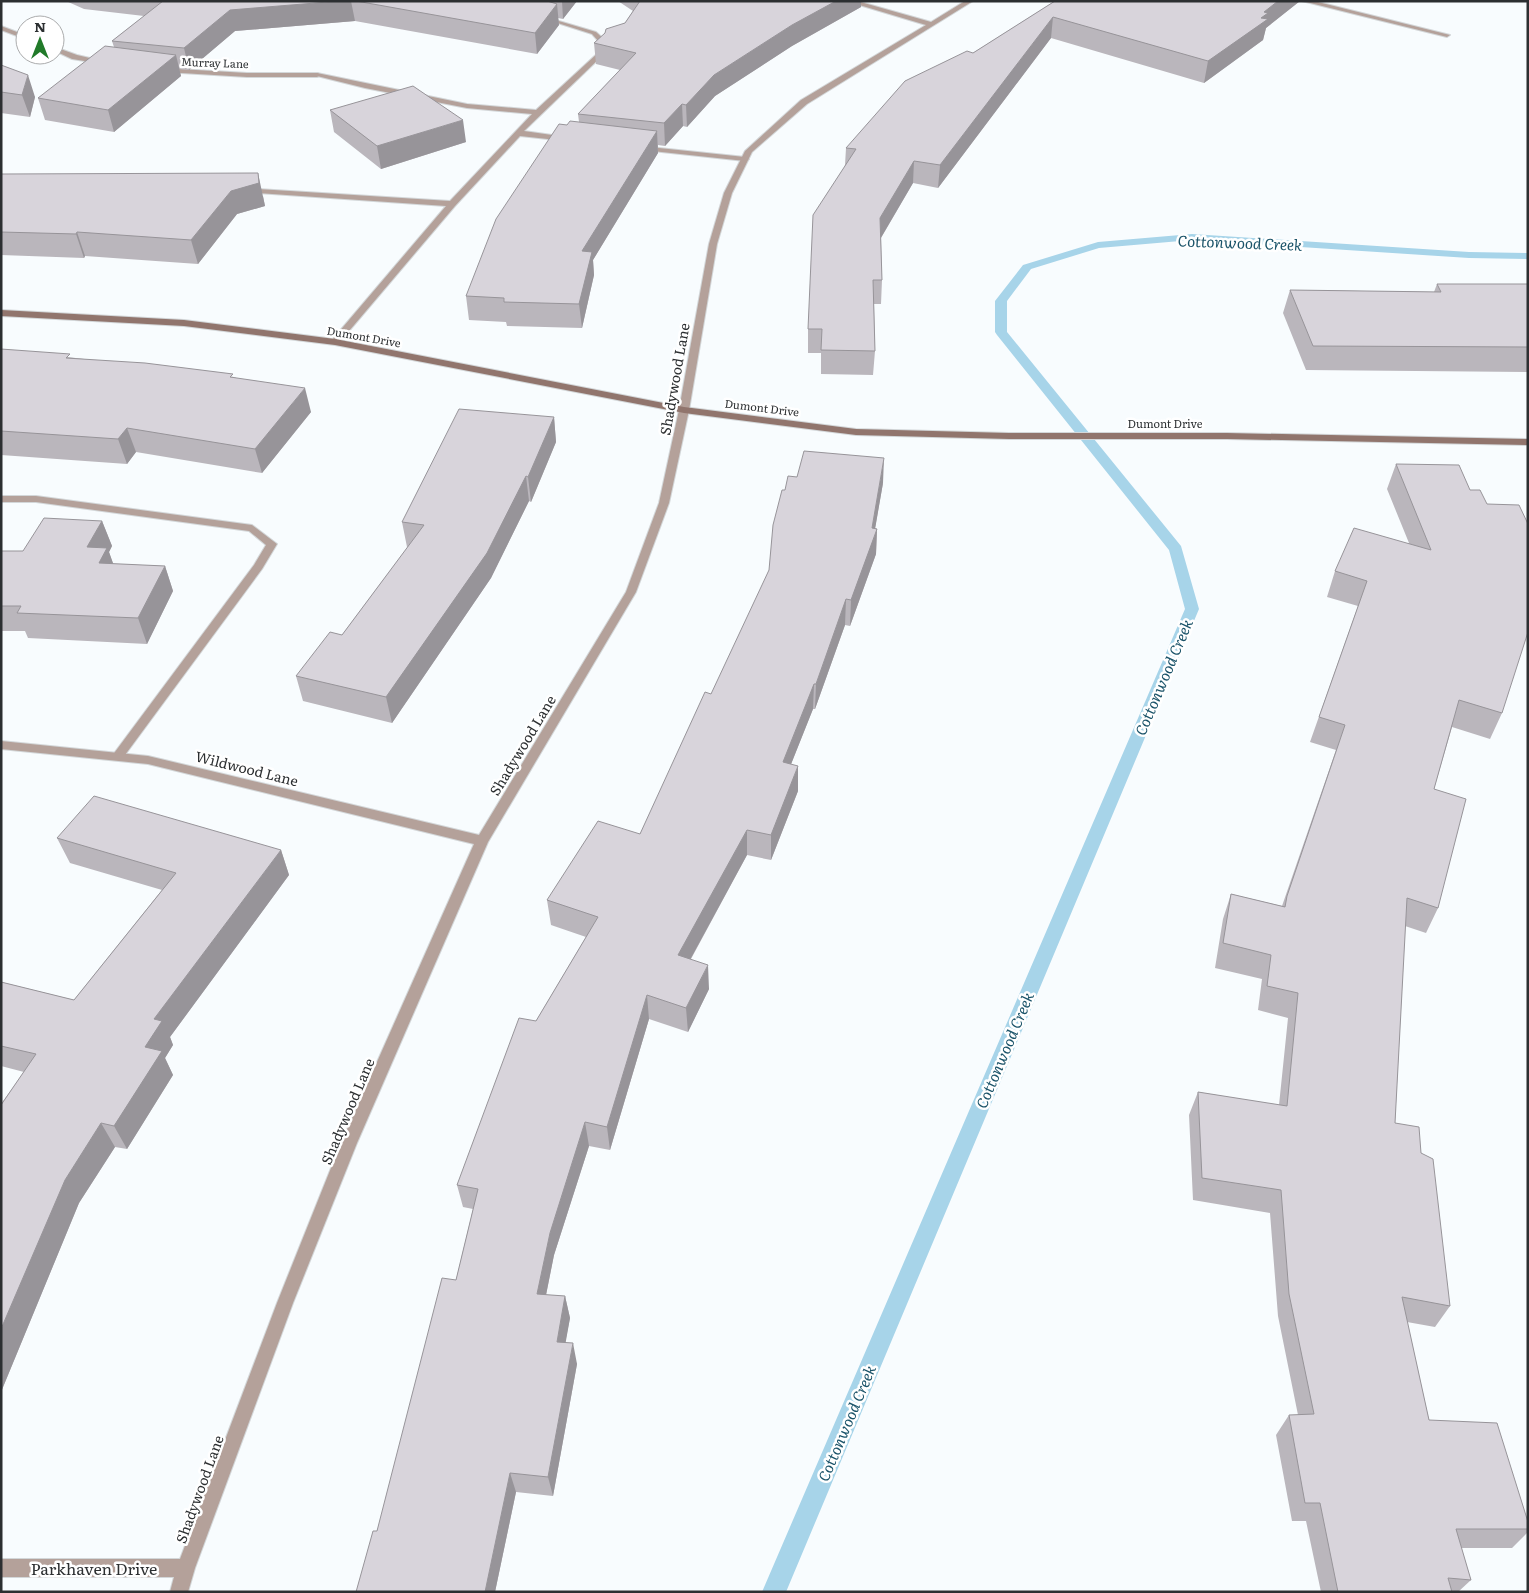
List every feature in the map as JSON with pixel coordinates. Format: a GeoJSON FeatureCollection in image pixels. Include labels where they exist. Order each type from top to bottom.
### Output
{"type":"FeatureCollection","features":[{"type":"Feature","properties":{"kind":"street"},"geometry":{"type":"LineString","coordinates":[[849,1],[931,24]]}},
{"type":"Feature","properties":{"kind":"street","name":"Shadywood Lane"},"geometry":{"type":"LineString","coordinates":[[179,1592],[186,1568],[285,1303],[349,1143],[482,841],[631,592],[664,503],[684,410],[713,244],[728,194],[745,159],[749,152],[804,102],[970,1]]}},
{"type":"Feature","properties":{"kind":"street"},"geometry":{"type":"LineString","coordinates":[[1305,1],[1447,35]]}},
{"type":"Feature","properties":{"kind":"street"},"geometry":{"type":"LineString","coordinates":[[336,342],[452,204],[538,112],[603,52],[604,42],[594,33],[539,16]]}},
{"type":"Feature","properties":{"kind":"street"},"geometry":{"type":"LineString","coordinates":[[1,28],[15,33]]}},
{"type":"Feature","properties":{"kind":"street"},"geometry":{"type":"LineString","coordinates":[[65,53],[75,57],[110,64]]}},
{"type":"Feature","properties":{"kind":"street","name":"Murray Lane"},"geometry":{"type":"LineString","coordinates":[[152,69],[247,75],[317,75],[466,106],[538,112]]}},
{"type":"Feature","properties":{"kind":"street"},"geometry":{"type":"LineString","coordinates":[[518,133],[576,140]]}},
{"type":"Feature","properties":{"kind":"street"},"geometry":{"type":"LineString","coordinates":[[634,147],[745,159]]}},
{"type":"Feature","properties":{"kind":"street"},"geometry":{"type":"LineString","coordinates":[[236,190],[452,204]]}},
{"type":"Feature","properties":{"kind":"street","name":"Dumont Drive"},"geometry":{"type":"LineString","coordinates":[[1,313],[184,323],[336,342],[684,410],[856,432],[1009,436],[1227,436],[1528,442]]}},
{"type":"Feature","properties":{"kind":"street"},"geometry":{"type":"LineString","coordinates":[[1,499],[36,499],[252,528],[272,544],[258,567],[118,756]]}},
{"type":"Feature","properties":{"kind":"street","name":"Wildwood Lane"},"geometry":{"type":"LineString","coordinates":[[1,745],[148,760],[482,841]]}},
{"type":"Feature","properties":{"kind":"street","name":"Parkhaven Drive"},"geometry":{"type":"LineString","coordinates":[[1,1568],[186,1568]]}},
{"type":"Feature","properties":{"kind":"building"},"geometry":{"type":"Polygon","coordinates":[[[163,1],[340,1],[230,10],[184,48],[112,41],[163,1]]]}},
{"type":"Feature","properties":{"kind":"building"},"geometry":{"type":"Polygon","coordinates":[[[356,1],[547,1],[557,4],[535,33],[356,1]]]}},
{"type":"Feature","properties":{"kind":"building"},"geometry":{"type":"Polygon","coordinates":[[[640,1],[836,1],[792,25],[714,75],[686,105],[682,104],[664,123],[578,114],[636,53],[594,43],[605,33],[606,29],[625,23],[640,1]]]}},
{"type":"Feature","properties":{"kind":"building"},"geometry":{"type":"Polygon","coordinates":[[[1055,1],[1278,1],[1264,12],[1268,13],[1261,18],[1268,19],[1208,61],[1053,17],[940,165],[914,161],[880,218],[882,280],[873,280],[875,351],[821,350],[822,329],[808,329],[813,215],[856,149],[846,148],[905,81],[967,51],[973,53],[1055,1]]]}},
{"type":"Feature","properties":{"kind":"building"},"geometry":{"type":"Polygon","coordinates":[[[105,46],[176,55],[108,110],[38,98],[105,46]]]}},
{"type":"Feature","properties":{"kind":"building"},"geometry":{"type":"Polygon","coordinates":[[[1,65],[28,75],[22,95],[1,92],[1,65]]]}},
{"type":"Feature","properties":{"kind":"building"},"geometry":{"type":"Polygon","coordinates":[[[413,86],[463,120],[377,146],[330,110],[413,86]]]}},
{"type":"Feature","properties":{"kind":"building"},"geometry":{"type":"Polygon","coordinates":[[[570,121],[657,131],[582,251],[592,252],[579,304],[504,302],[504,298],[466,296],[496,219],[559,124],[567,125],[570,121]]]}},
{"type":"Feature","properties":{"kind":"building"},"geometry":{"type":"Polygon","coordinates":[[[258,173],[259,183],[231,191],[191,240],[77,232],[76,234],[1,232],[1,174],[258,173]]]}},
{"type":"Feature","properties":{"kind":"building"},"geometry":{"type":"Polygon","coordinates":[[[1437,284],[1528,284],[1528,347],[1313,346],[1290,290],[1441,292],[1437,284]]]}},
{"type":"Feature","properties":{"kind":"building"},"geometry":{"type":"Polygon","coordinates":[[[1,349],[70,354],[66,358],[145,363],[233,374],[230,377],[305,388],[255,449],[127,428],[118,439],[1,431],[1,349]]]}},
{"type":"Feature","properties":{"kind":"building"},"geometry":{"type":"Polygon","coordinates":[[[459,409],[554,417],[528,477],[526,476],[487,553],[386,697],[296,676],[330,632],[342,635],[424,525],[402,522],[459,409]]]}},
{"type":"Feature","properties":{"kind":"building"},"geometry":{"type":"Polygon","coordinates":[[[804,451],[884,458],[872,528],[877,529],[851,600],[846,599],[816,684],[814,684],[783,762],[798,766],[771,835],[747,830],[678,955],[708,965],[686,1008],[647,995],[607,1127],[585,1122],[550,1233],[537,1294],[565,1296],[557,1342],[573,1343],[548,1477],[510,1473],[485,1592],[356,1592],[373,1531],[377,1531],[442,1278],[456,1280],[478,1189],[457,1185],[519,1018],[536,1021],[598,917],[547,900],[598,821],[640,834],[705,692],[711,694],[769,570],[773,525],[782,490],[785,490],[788,476],[797,477],[804,451]]]}},
{"type":"Feature","properties":{"kind":"building"},"geometry":{"type":"Polygon","coordinates":[[[1396,464],[1459,465],[1470,490],[1480,490],[1487,504],[1519,505],[1528,524],[1528,632],[1502,713],[1459,700],[1434,789],[1466,799],[1438,908],[1407,898],[1395,1123],[1419,1127],[1421,1153],[1433,1159],[1450,1306],[1402,1297],[1429,1420],[1497,1423],[1528,1522],[1528,1529],[1456,1529],[1471,1580],[1448,1578],[1452,1592],[1338,1592],[1320,1503],[1305,1503],[1289,1415],[1314,1414],[1289,1294],[1281,1190],[1202,1178],[1198,1092],[1287,1106],[1298,993],[1267,986],[1271,955],[1223,943],[1231,894],[1285,907],[1287,896],[1345,725],[1319,717],[1367,581],[1335,571],[1354,528],[1431,550],[1396,464]]]}},
{"type":"Feature","properties":{"kind":"building"},"geometry":{"type":"Polygon","coordinates":[[[44,518],[102,521],[87,547],[107,548],[99,563],[165,566],[138,618],[17,613],[21,606],[1,606],[1,551],[23,551],[44,518]]]}},
{"type":"Feature","properties":{"kind":"building"},"geometry":{"type":"Polygon","coordinates":[[[94,796],[281,850],[154,1019],[162,1021],[145,1047],[162,1051],[114,1126],[101,1123],[65,1180],[1,1329],[1,1105],[36,1054],[1,1046],[1,982],[74,1000],[176,873],[57,838],[94,796]]]}},
{"type":"Feature","properties":{"kind":"waterway","name":"Cottonwood Creek"},"geometry":{"type":"LineString","coordinates":[[774,1592],[1192,609],[1176,549],[1001,332],[1001,301],[1027,267],[1098,245],[1192,237],[1469,255],[1528,256]]}}]}
